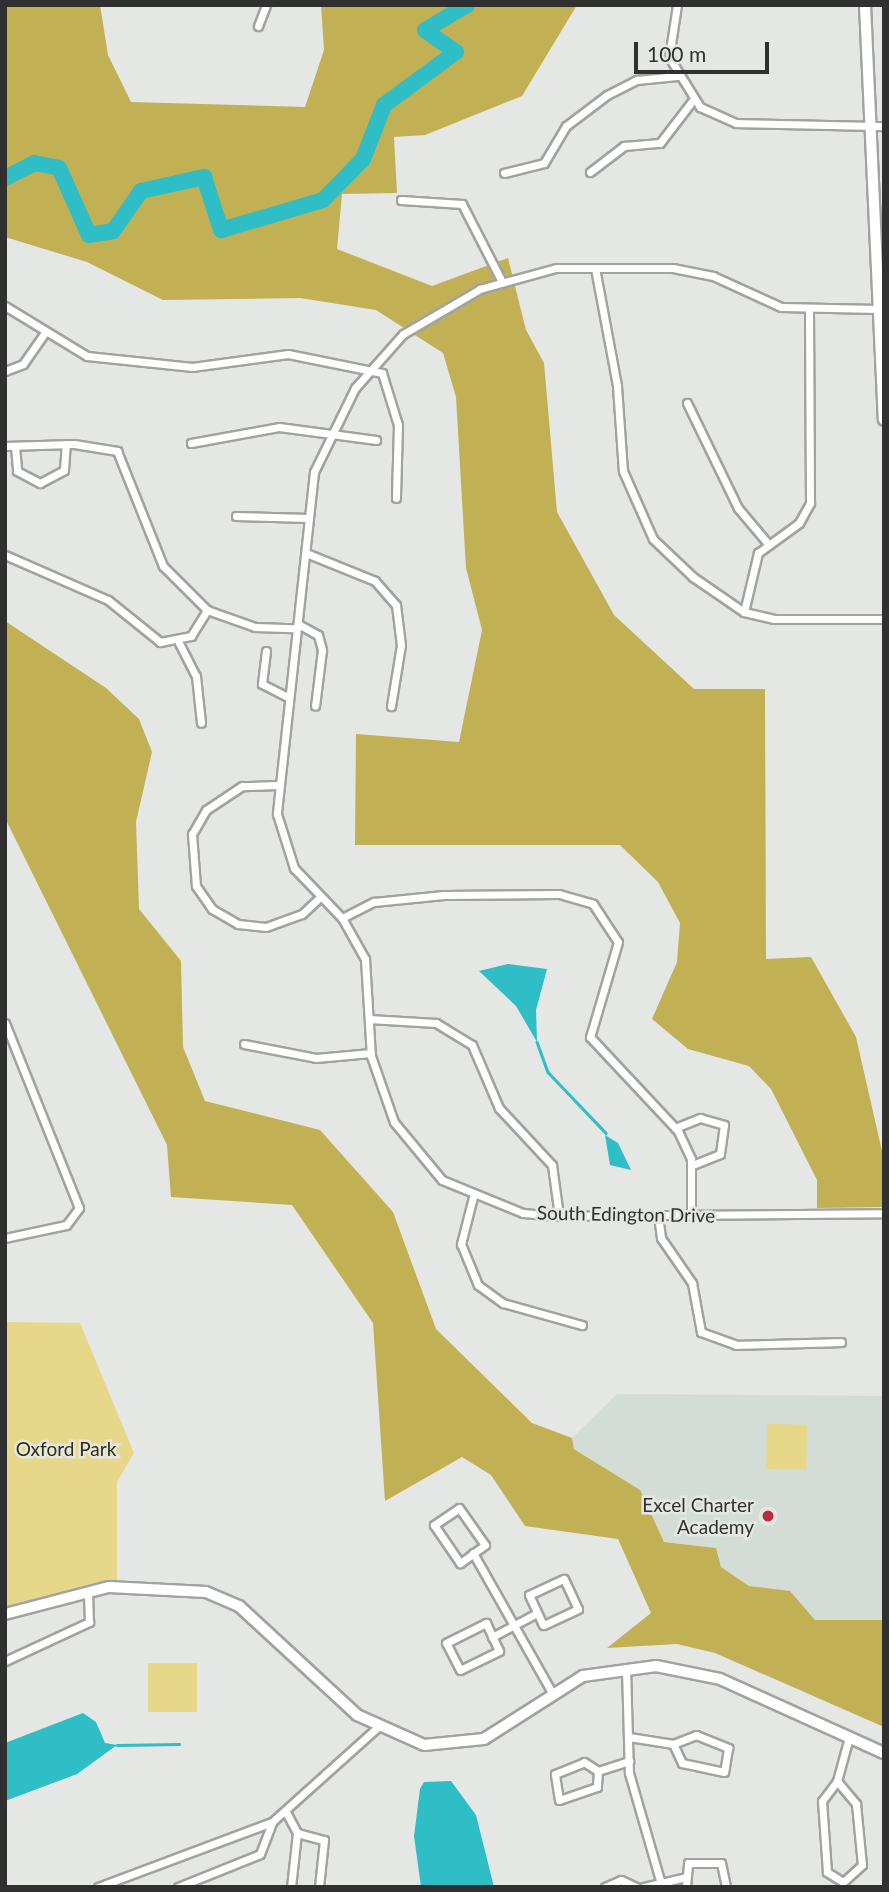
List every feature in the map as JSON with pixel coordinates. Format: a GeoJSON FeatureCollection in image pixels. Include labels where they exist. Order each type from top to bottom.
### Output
{"type":"FeatureCollection","features":[{"type":"Feature","properties":{"kind":"street"},"geometry":{"type":"LineString","coordinates":[[258,26],[266,5]]}},
{"type":"Feature","properties":{"kind":"street"},"geometry":{"type":"LineString","coordinates":[[677,5],[668,35],[677,76],[693,100],[736,123],[884,126]]}},
{"type":"Feature","properties":{"kind":"street"},"geometry":{"type":"LineString","coordinates":[[865,5],[884,420]]}},
{"type":"Feature","properties":{"kind":"street"},"geometry":{"type":"LineString","coordinates":[[505,173],[544,163],[566,126],[607,94],[637,80],[677,76]]}},
{"type":"Feature","properties":{"kind":"street"},"geometry":{"type":"LineString","coordinates":[[590,172],[624,146],[660,143],[693,100]]}},
{"type":"Feature","properties":{"kind":"street"},"geometry":{"type":"LineString","coordinates":[[401,200],[462,204],[501,280]]}},
{"type":"Feature","properties":{"kind":"street","name":"South Edington Drive"},"geometry":{"type":"LineString","coordinates":[[879,309],[808,312],[760,300],[692,271],[556,268],[501,280],[429,315],[394,343],[369,371],[329,435],[314,472],[278,785],[282,838],[294,868],[318,898],[342,918],[365,959],[371,1053],[394,1122],[418,1157],[473,1197],[559,1216],[884,1213]]}},
{"type":"Feature","properties":{"kind":"street"},"geometry":{"type":"LineString","coordinates":[[595,268],[627,488],[653,538],[692,577],[744,612],[774,619],[884,619]]}},
{"type":"Feature","properties":{"kind":"street"},"geometry":{"type":"LineString","coordinates":[[5,306],[87,356],[206,367],[288,354],[382,373],[395,401],[396,498]]}},
{"type":"Feature","properties":{"kind":"street"},"geometry":{"type":"LineString","coordinates":[[744,612],[752,564],[769,544],[799,523],[810,503],[808,312]]}},
{"type":"Feature","properties":{"kind":"street"},"geometry":{"type":"LineString","coordinates":[[5,371],[23,364],[45,332]]}},
{"type":"Feature","properties":{"kind":"street"},"geometry":{"type":"LineString","coordinates":[[687,402],[738,508],[769,544]]}},
{"type":"Feature","properties":{"kind":"street"},"geometry":{"type":"LineString","coordinates":[[191,443],[269,428],[376,440]]}},
{"type":"Feature","properties":{"kind":"street"},"geometry":{"type":"LineString","coordinates":[[15,446],[17,471],[40,483],[64,470],[66,444]]}},
{"type":"Feature","properties":{"kind":"street"},"geometry":{"type":"LineString","coordinates":[[5,446],[66,444],[108,447],[123,459],[147,536],[173,580],[208,610],[255,627],[296,626],[318,635],[322,650],[315,706]]}},
{"type":"Feature","properties":{"kind":"street"},"geometry":{"type":"LineString","coordinates":[[236,516],[309,518]]}},
{"type":"Feature","properties":{"kind":"street"},"geometry":{"type":"LineString","coordinates":[[306,554],[375,581],[396,606],[401,645],[391,706]]}},
{"type":"Feature","properties":{"kind":"street"},"geometry":{"type":"LineString","coordinates":[[5,555],[68,577],[160,642],[178,643]]}},
{"type":"Feature","properties":{"kind":"street"},"geometry":{"type":"LineString","coordinates":[[178,643],[208,610]]}},
{"type":"Feature","properties":{"kind":"street"},"geometry":{"type":"LineString","coordinates":[[178,643],[196,676],[201,723]]}},
{"type":"Feature","properties":{"kind":"street"},"geometry":{"type":"LineString","coordinates":[[266,651],[261,684],[287,697]]}},
{"type":"Feature","properties":{"kind":"street"},"geometry":{"type":"LineString","coordinates":[[278,785],[242,786],[206,810],[192,834],[196,886],[212,909],[238,924],[266,927],[302,914],[318,898]]}},
{"type":"Feature","properties":{"kind":"street"},"geometry":{"type":"LineString","coordinates":[[342,918],[374,902],[444,895],[559,894],[590,902],[618,942],[591,1019],[593,1046],[675,1128],[691,1166],[691,1215]]}},
{"type":"Feature","properties":{"kind":"street"},"geometry":{"type":"LineString","coordinates":[[369,1019],[436,1023],[472,1045],[499,1108],[552,1165],[559,1216]]}},
{"type":"Feature","properties":{"kind":"street"},"geometry":{"type":"LineString","coordinates":[[5,1023],[79,1214],[59,1227],[5,1238]]}},
{"type":"Feature","properties":{"kind":"street"},"geometry":{"type":"LineString","coordinates":[[244,1044],[316,1058],[371,1053]]}},
{"type":"Feature","properties":{"kind":"street"},"geometry":{"type":"LineString","coordinates":[[675,1128],[700,1118],[724,1125],[720,1154],[691,1166]]}},
{"type":"Feature","properties":{"kind":"street"},"geometry":{"type":"LineString","coordinates":[[473,1197],[461,1244],[478,1285],[503,1303],[582,1325]]}},
{"type":"Feature","properties":{"kind":"street"},"geometry":{"type":"LineString","coordinates":[[658,1216],[661,1238],[692,1283],[701,1332],[736,1345],[841,1342]]}},
{"type":"Feature","properties":{"kind":"street"},"geometry":{"type":"LineString","coordinates":[[459,1508],[485,1545],[473,1553],[460,1563],[434,1525],[459,1508]]}},
{"type":"Feature","properties":{"kind":"street"},"geometry":{"type":"LineString","coordinates":[[473,1553],[551,1691]]}},
{"type":"Feature","properties":{"kind":"street"},"geometry":{"type":"LineString","coordinates":[[565,1579],[578,1609],[543,1625],[537,1613],[529,1595],[565,1579]]}},
{"type":"Feature","properties":{"kind":"street"},"geometry":{"type":"LineString","coordinates":[[5,1614],[88,1590],[163,1586],[206,1592],[239,1606],[378,1727],[424,1745],[484,1739],[551,1691],[626,1667],[687,1669],[720,1679],[884,1753]]}},
{"type":"Feature","properties":{"kind":"street"},"geometry":{"type":"LineString","coordinates":[[5,1661],[89,1622],[88,1590]]}},
{"type":"Feature","properties":{"kind":"street"},"geometry":{"type":"LineString","coordinates":[[492,1637],[537,1613]]}},
{"type":"Feature","properties":{"kind":"street"},"geometry":{"type":"LineString","coordinates":[[486,1623],[492,1637],[499,1651],[460,1671],[446,1643],[486,1623]]}},
{"type":"Feature","properties":{"kind":"street"},"geometry":{"type":"LineString","coordinates":[[626,1667],[629,1761],[661,1883]]}},
{"type":"Feature","properties":{"kind":"street"},"geometry":{"type":"LineString","coordinates":[[98,1887],[272,1822],[378,1727]]}},
{"type":"Feature","properties":{"kind":"street"},"geometry":{"type":"LineString","coordinates":[[629,1737],[673,1744],[696,1735],[728,1748],[724,1772],[682,1763],[673,1744]]}},
{"type":"Feature","properties":{"kind":"street"},"geometry":{"type":"LineString","coordinates":[[837,1781],[856,1804],[862,1866],[843,1882],[827,1872],[822,1801],[837,1781],[849,1737]]}},
{"type":"Feature","properties":{"kind":"street"},"geometry":{"type":"LineString","coordinates":[[598,1771],[629,1761]]}},
{"type":"Feature","properties":{"kind":"street"},"geometry":{"type":"LineString","coordinates":[[584,1762],[598,1771],[597,1787],[559,1800],[555,1774],[584,1762]]}},
{"type":"Feature","properties":{"kind":"street"},"geometry":{"type":"LineString","coordinates":[[286,1812],[297,1833],[291,1887]]}},
{"type":"Feature","properties":{"kind":"street"},"geometry":{"type":"LineString","coordinates":[[178,1887],[260,1854],[272,1822]]}},
{"type":"Feature","properties":{"kind":"street"},"geometry":{"type":"LineString","coordinates":[[297,1833],[324,1840],[319,1887]]}},
{"type":"Feature","properties":{"kind":"street"},"geometry":{"type":"LineString","coordinates":[[686,1887],[688,1863],[721,1863],[726,1887]]}},
{"type":"Feature","properties":{"kind":"street"},"geometry":{"type":"LineString","coordinates":[[644,1887],[687,1877]]}},
{"type":"Feature","properties":{"kind":"street"},"geometry":{"type":"LineString","coordinates":[[604,1887],[628,1880],[636,1887]]}},
{"type":"Feature","properties":{"kind":"shaded area"},"geometry":{"type":"Polygon","coordinates":[[[5,5],[100,5],[108,55],[131,102],[305,107],[324,50],[321,5],[577,5],[522,96],[425,135],[394,137],[397,193],[342,194],[337,249],[432,286],[508,258],[526,330],[544,363],[557,512],[614,615],[694,689],[765,689],[766,959],[811,957],[856,1037],[884,1160],[884,1207],[817,1208],[817,1180],[771,1089],[749,1066],[688,1049],[652,1019],[677,962],[680,923],[658,882],[620,845],[355,845],[356,734],[459,742],[482,630],[466,568],[456,397],[443,353],[376,310],[300,298],[163,300],[87,262],[5,237],[5,5]]]}},
{"type":"Feature","properties":{"kind":"shaded area"},"geometry":{"type":"Polygon","coordinates":[[[5,621],[106,688],[139,719],[152,752],[136,822],[139,909],[181,961],[183,1047],[205,1101],[320,1130],[393,1212],[436,1329],[532,1423],[572,1438],[574,1449],[640,1490],[664,1542],[716,1548],[721,1567],[749,1586],[790,1591],[815,1620],[884,1620],[884,1727],[715,1653],[677,1644],[607,1648],[651,1613],[618,1539],[525,1526],[491,1475],[462,1457],[385,1501],[373,1323],[292,1205],[171,1197],[167,1145],[5,818],[5,621]]]}},
{"type":"Feature","properties":{"kind":"shaded area","name":"Excel Charter Academy"},"geometry":{"type":"Polygon","coordinates":[[[617,1394],[884,1396],[884,1620],[815,1620],[790,1591],[749,1586],[721,1567],[716,1548],[664,1542],[640,1491],[574,1448],[572,1438],[617,1394]]]}},
{"type":"Feature","properties":{"kind":"green space","name":"Oxford Park"},"geometry":{"type":"Polygon","coordinates":[[[5,1322],[80,1323],[134,1453],[117,1482],[117,1587],[5,1614],[5,1322]]]}},
{"type":"Feature","properties":{"kind":"green space"},"geometry":{"type":"Polygon","coordinates":[[[767,1424],[807,1425],[806,1470],[766,1469],[767,1424]]]}},
{"type":"Feature","properties":{"kind":"green space"},"geometry":{"type":"Polygon","coordinates":[[[148,1663],[197,1663],[197,1712],[148,1712],[148,1663]]]}},
{"type":"Feature","properties":{"kind":"water"},"geometry":{"type":"Polygon","coordinates":[[[508,964],[547,969],[536,1010],[537,1042],[516,1006],[479,971],[508,964]]]}},
{"type":"Feature","properties":{"kind":"water"},"geometry":{"type":"Polygon","coordinates":[[[605,1135],[618,1143],[631,1170],[610,1165],[605,1135]]]}},
{"type":"Feature","properties":{"kind":"water"},"geometry":{"type":"Polygon","coordinates":[[[83,1713],[96,1722],[105,1743],[117,1745],[77,1774],[5,1801],[5,1743],[83,1713]]]}},
{"type":"Feature","properties":{"kind":"water"},"geometry":{"type":"Polygon","coordinates":[[[451,1781],[476,1815],[494,1887],[421,1887],[414,1836],[420,1789],[424,1782],[451,1781]]]}},
{"type":"Feature","properties":{"kind":"waterway"},"geometry":{"type":"LineString","coordinates":[[5,178],[34,163],[59,168],[89,235],[113,231],[141,191],[204,177],[221,230],[323,200],[363,159],[384,105],[456,52],[425,30],[467,5]]}},
{"type":"Feature","properties":{"kind":"waterway"},"geometry":{"type":"LineString","coordinates":[[537,1042],[548,1072],[606,1133]]}},
{"type":"Feature","properties":{"kind":"waterway"},"geometry":{"type":"LineString","coordinates":[[117,1745],[179,1744]]}},
{"type":"Feature","properties":{"kind":"place","name":"Excel Charter Academy"},"geometry":{"type":"Point","coordinates":[768,1516]}}]}
